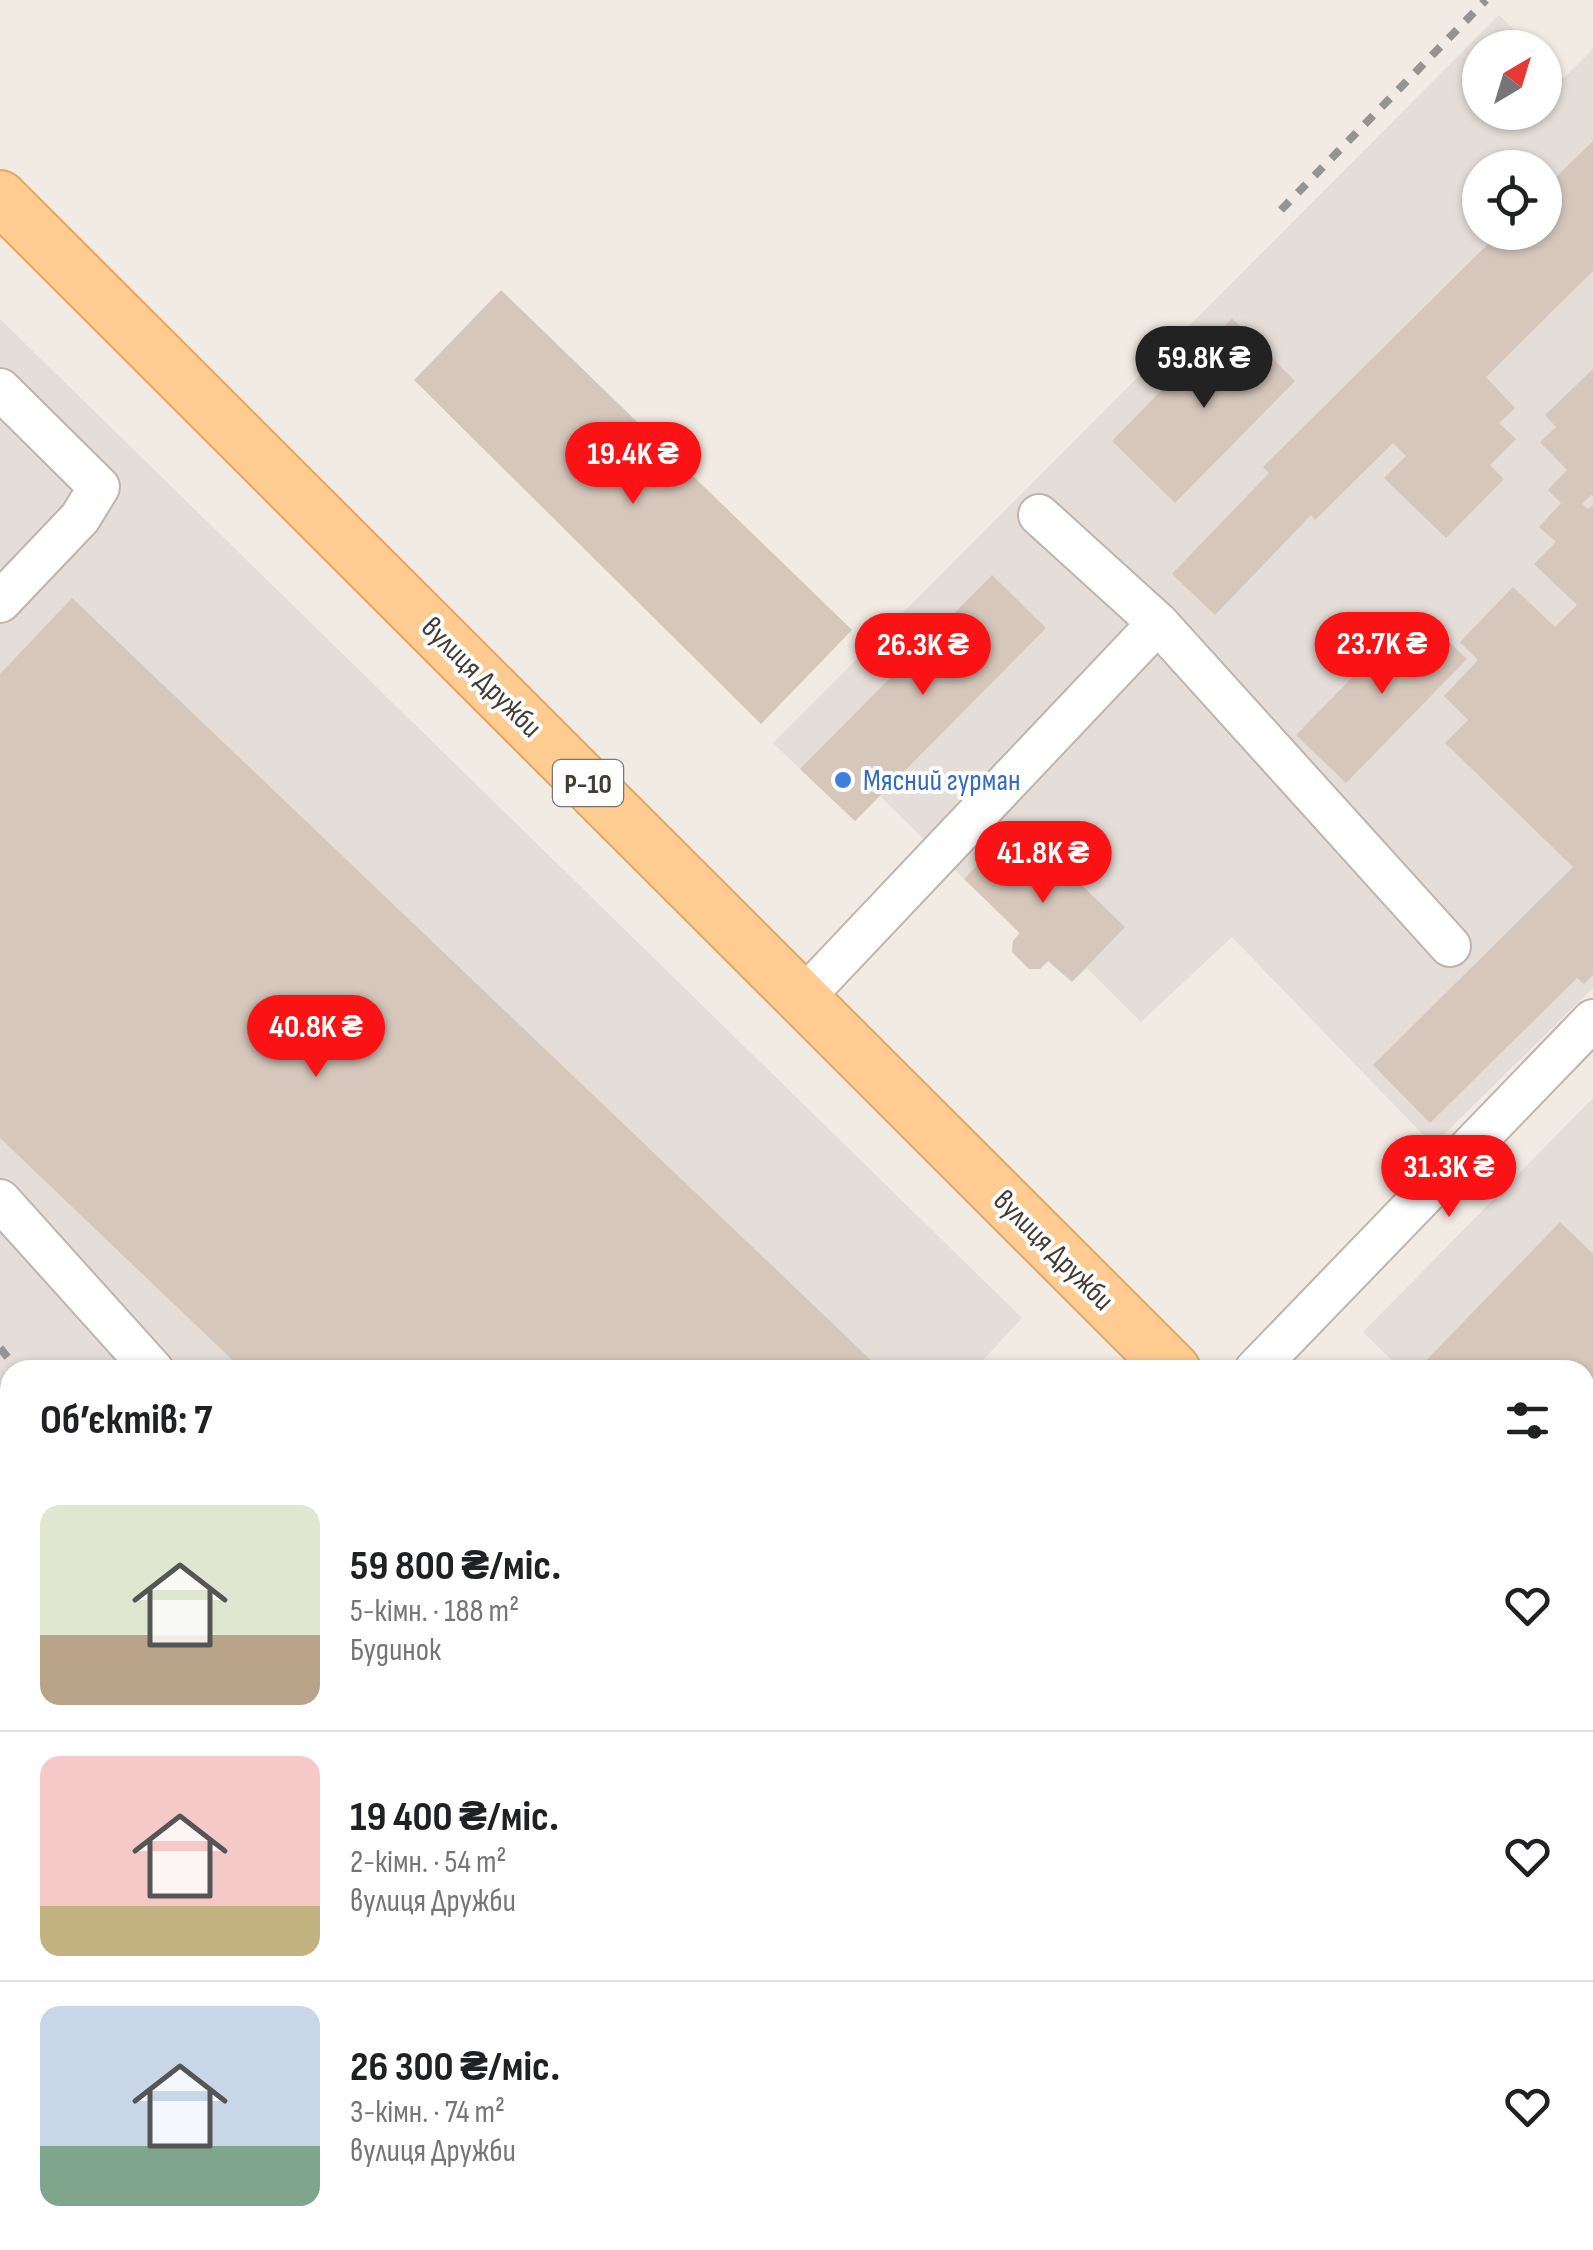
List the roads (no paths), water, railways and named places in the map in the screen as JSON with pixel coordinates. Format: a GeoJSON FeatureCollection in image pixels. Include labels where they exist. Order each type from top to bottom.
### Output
{"type":"FeatureCollection","features":[{"type":"Feature","properties":{"kind":"main road","name":"вулиця Дружби"},"geometry":{"type":"LineString","coordinates":[[0,197],[1164,1360]]}},
{"type":"Feature","properties":{"kind":"street"},"geometry":{"type":"LineString","coordinates":[[0,389],[98,486],[80,518],[0,602]]}},
{"type":"Feature","properties":{"kind":"street"},"geometry":{"type":"LineString","coordinates":[[1040,516],[1158,623],[1450,946]]}},
{"type":"Feature","properties":{"kind":"street"},"geometry":{"type":"LineString","coordinates":[[803,998],[1158,623]]}},
{"type":"Feature","properties":{"kind":"street"},"geometry":{"type":"LineString","coordinates":[[1265,1360],[1593,1020]]}},
{"type":"Feature","properties":{"kind":"street"},"geometry":{"type":"LineString","coordinates":[[0,1200],[144,1360]]}},
{"type":"Feature","properties":{"kind":"railway"},"geometry":{"type":"LineString","coordinates":[[1281,210],[1486,0]]}},
{"type":"Feature","properties":{"kind":"railway"},"geometry":{"type":"LineString","coordinates":[[0,1348],[10,1360]]}},
{"type":"Feature","properties":{"kind":"place","name":"Мясний гурман"},"geometry":{"type":"Point","coordinates":[843,780]}}]}
